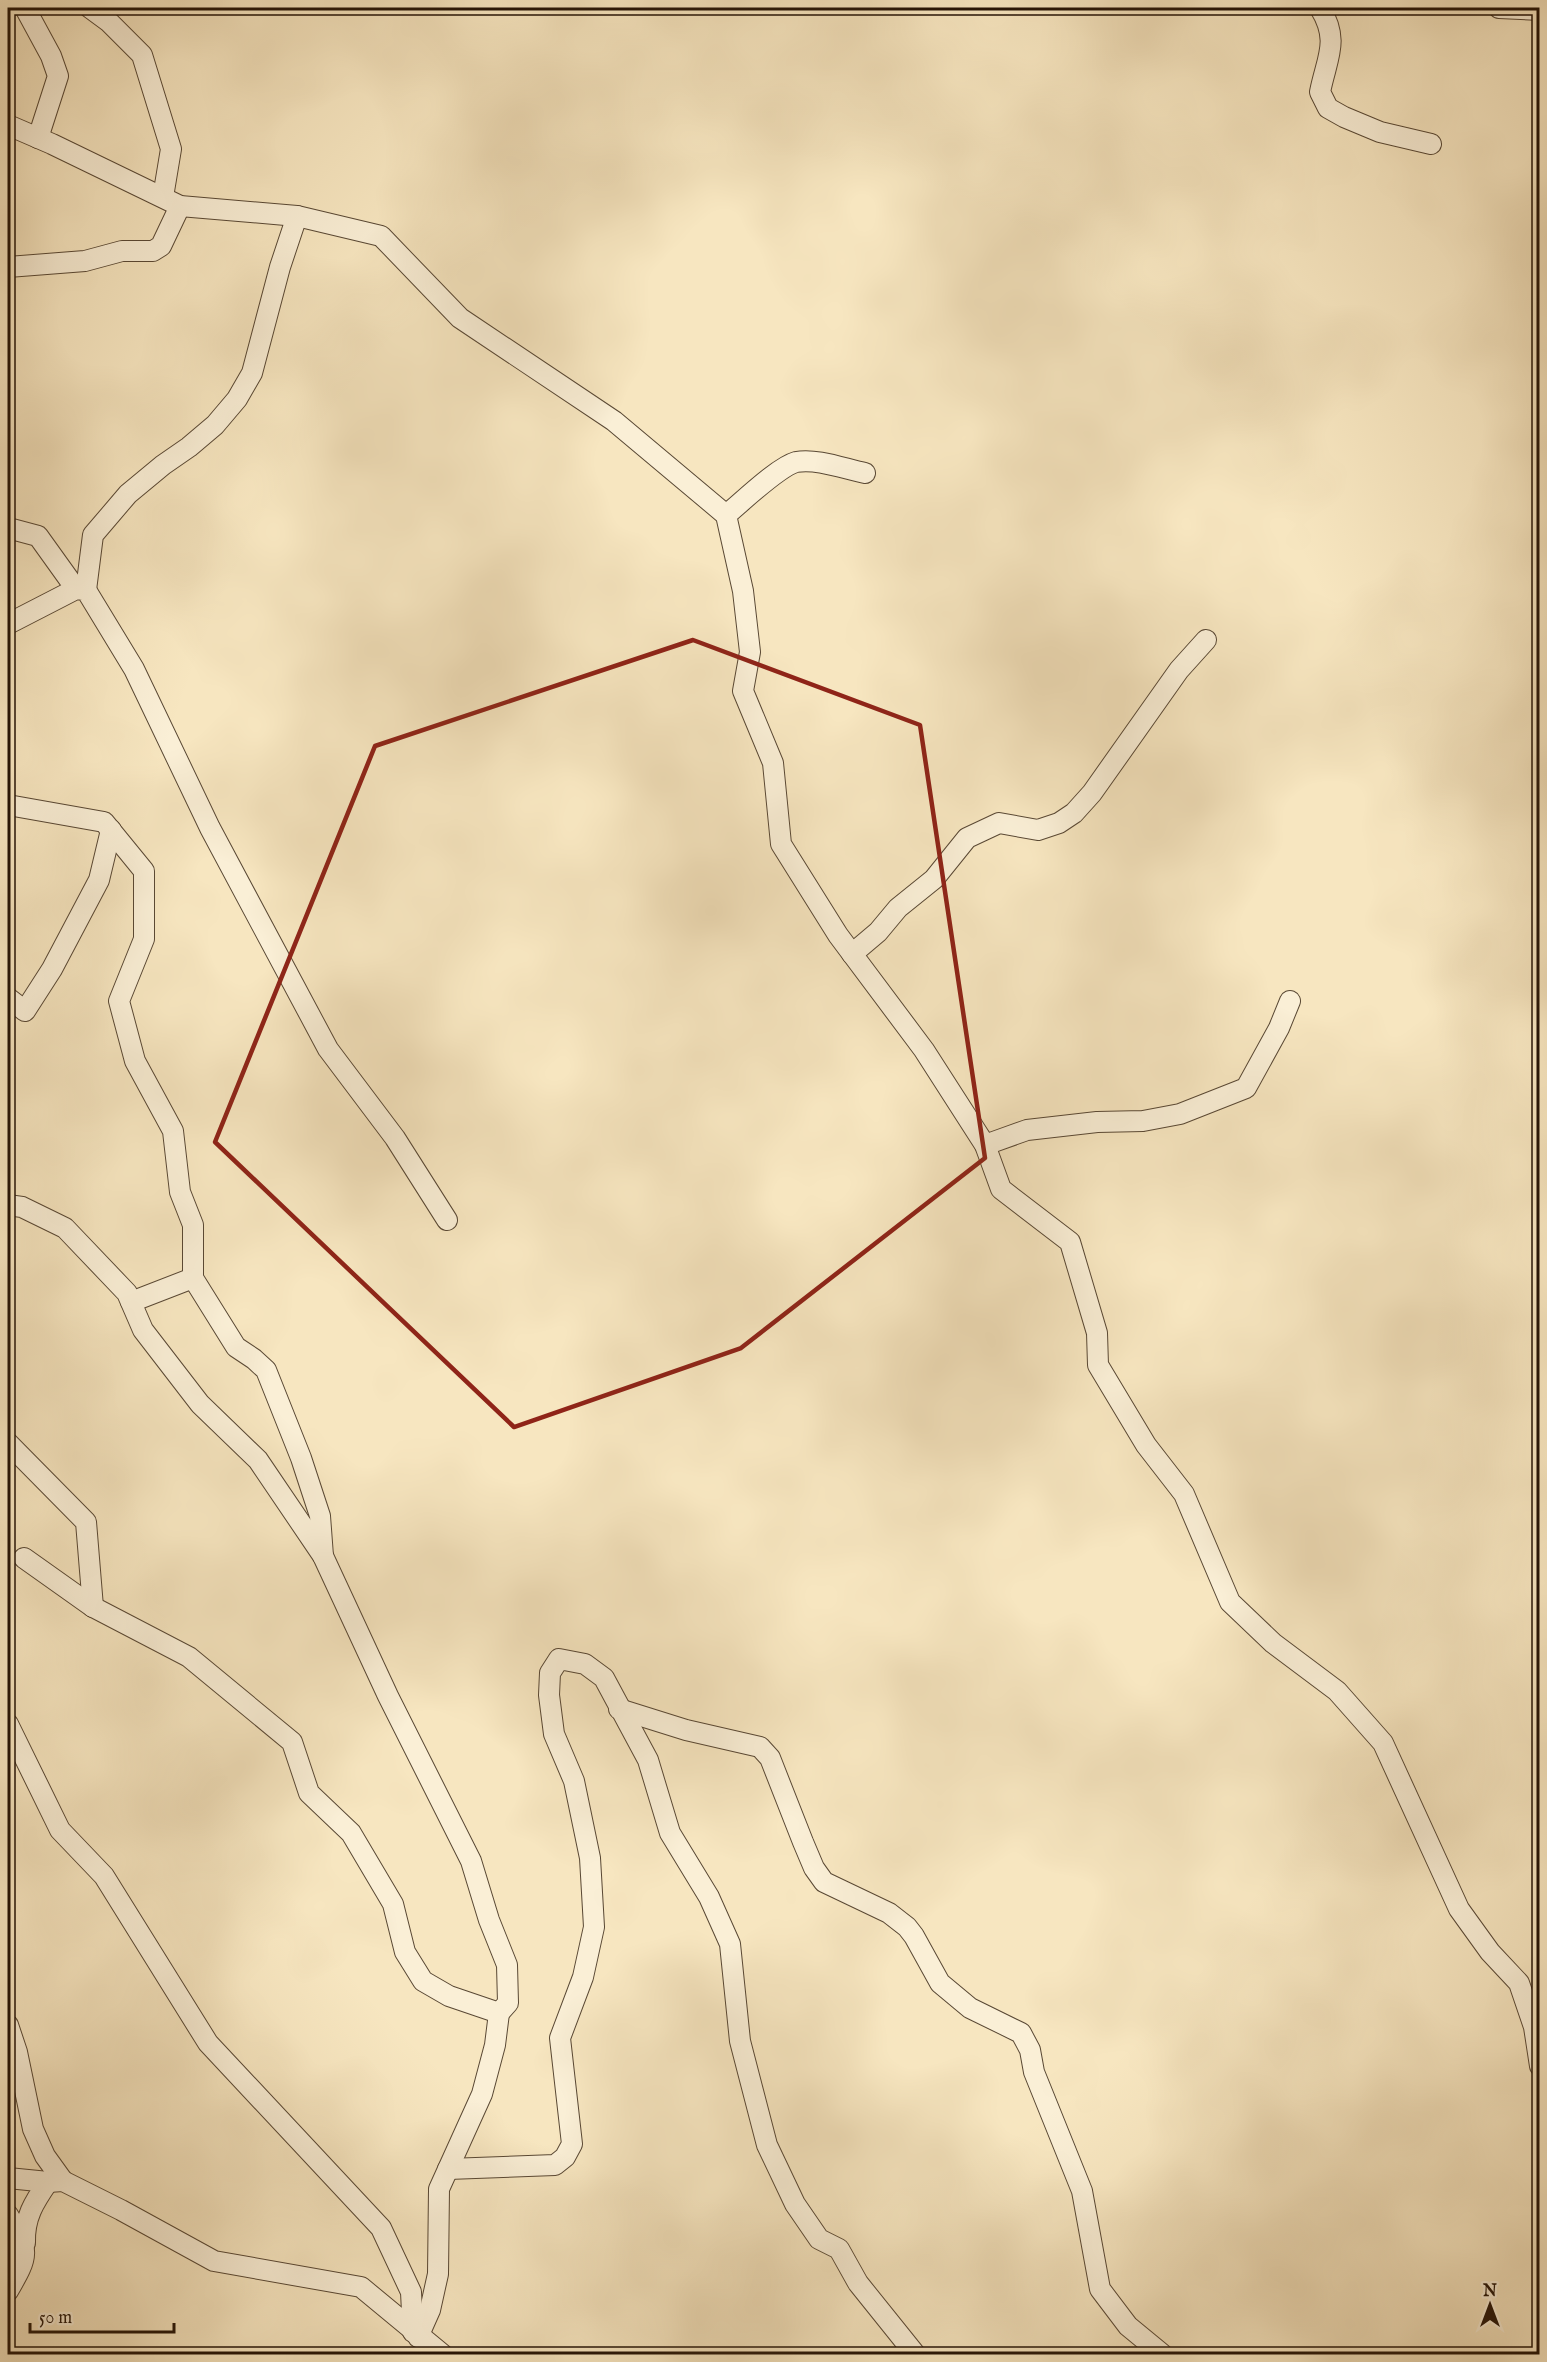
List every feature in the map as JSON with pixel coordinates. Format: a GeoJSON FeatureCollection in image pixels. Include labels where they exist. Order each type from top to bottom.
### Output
{"type":"FeatureCollection","features":[{"type":"Feature","properties":{"kind":"street"},"geometry":{"type":"LineString","coordinates":[[25,8],[51,56],[58,76],[38,138]]}},
{"type":"Feature","properties":{"kind":"street"},"geometry":{"type":"LineString","coordinates":[[8,267],[85,261],[122,251],[153,251],[160,246],[173,225],[171,149],[142,55],[109,22],[90,8]]}},
{"type":"Feature","properties":{"kind":"street"},"geometry":{"type":"LineString","coordinates":[[1320,8],[1330,26],[1332,37],[1320,92],[1328,108],[1380,132],[1431,144]]}},
{"type":"Feature","properties":{"kind":"street"},"geometry":{"type":"LineString","coordinates":[[1500,8],[1539,10]]}},
{"type":"Feature","properties":{"kind":"street"},"geometry":{"type":"LineString","coordinates":[[8,125],[172,202],[297,216],[381,236],[460,318],[614,421],[726,515],[743,591],[750,652],[743,691],[773,763],[781,844],[852,954],[924,1050],[986,1145],[1001,1189],[1070,1242],[1097,1332],[1098,1365],[1146,1445],[1184,1494],[1230,1602],[1273,1643],[1337,1691],[1383,1743],[1459,1909],[1490,1952],[1519,1983],[1534,2027],[1539,2066]]}},
{"type":"Feature","properties":{"kind":"street"},"geometry":{"type":"LineString","coordinates":[[81,589],[93,535],[128,494],[215,425],[237,399],[252,373],[280,267],[297,216]]}},
{"type":"Feature","properties":{"kind":"street"},"geometry":{"type":"LineString","coordinates":[[726,515],[782,469],[796,462],[822,464],[865,473]]}},
{"type":"Feature","properties":{"kind":"street"},"geometry":{"type":"LineString","coordinates":[[8,528],[38,536],[81,589],[134,669],[210,828],[328,1049],[394,1138],[447,1220]]}},
{"type":"Feature","properties":{"kind":"street"},"geometry":{"type":"LineString","coordinates":[[8,624],[81,589]]}},
{"type":"Feature","properties":{"kind":"street"},"geometry":{"type":"LineString","coordinates":[[852,954],[878,932],[898,908],[933,879],[967,838],[999,823],[1038,831],[1059,823],[1074,813],[1113,765],[1179,670],[1206,640]]}},
{"type":"Feature","properties":{"kind":"street"},"geometry":{"type":"LineString","coordinates":[[8,805],[104,822],[144,871],[144,939],[119,1001],[135,1061],[173,1131],[180,1192],[193,1225],[194,1278],[236,1347],[266,1370],[301,1458],[320,1516],[322,1556]]}},
{"type":"Feature","properties":{"kind":"street"},"geometry":{"type":"LineString","coordinates":[[8,998],[25,1011],[52,969],[99,880],[111,831]]}},
{"type":"Feature","properties":{"kind":"street"},"geometry":{"type":"LineString","coordinates":[[986,1145],[1027,1130],[1097,1122],[1143,1121],[1180,1114],[1246,1088],[1279,1028],[1290,1001]]}},
{"type":"Feature","properties":{"kind":"street"},"geometry":{"type":"LineString","coordinates":[[8,1205],[22,1207],[65,1228],[127,1293],[143,1330],[200,1404],[258,1460],[322,1556],[388,1696],[471,1861],[489,1920],[507,1965],[508,2003],[499,2013],[489,2072],[470,2123],[439,2189],[438,2274],[430,2310],[416,2334]]}},
{"type":"Feature","properties":{"kind":"street"},"geometry":{"type":"LineString","coordinates":[[131,1302],[194,1278]]}},
{"type":"Feature","properties":{"kind":"street"},"geometry":{"type":"LineString","coordinates":[[8,1443],[86,1522],[93,1607]]}},
{"type":"Feature","properties":{"kind":"street"},"geometry":{"type":"LineString","coordinates":[[24,1558],[93,1607],[189,1657],[292,1742],[309,1793],[351,1833],[393,1904],[405,1952],[423,1981],[449,1996],[499,2013]]}},
{"type":"Feature","properties":{"kind":"street"},"geometry":{"type":"LineString","coordinates":[[448,2169],[555,2165],[565,2157],[572,2144],[560,2038],[583,1977],[594,1927],[590,1858],[574,1781],[554,1734],[549,1695],[550,1673],[560,1659],[585,1664],[604,1678],[648,1760],[670,1833],[709,1897],[730,1944],[740,2041],[767,2145],[778,2172],[812,2231],[819,2239],[839,2249],[858,2283],[915,2355]]}},
{"type":"Feature","properties":{"kind":"street"},"geometry":{"type":"LineString","coordinates":[[619,1709],[686,1730],[760,1747],[770,1758],[814,1868],[824,1882],[889,1912],[914,1936],[940,1983],[970,2008],[1021,2033],[1030,2050],[1034,2072],[1082,2192],[1100,2289],[1128,2326],[1162,2355]]}},
{"type":"Feature","properties":{"kind":"street"},"geometry":{"type":"LineString","coordinates":[[8,1724],[60,1830],[104,1876],[208,2043],[381,2228],[411,2292],[416,2334]]}},
{"type":"Feature","properties":{"kind":"street"},"geometry":{"type":"LineString","coordinates":[[8,2025],[17,2052],[33,2130],[55,2181]]}},
{"type":"Feature","properties":{"kind":"street"},"geometry":{"type":"LineString","coordinates":[[8,2178],[55,2181],[121,2210],[214,2261],[361,2287],[442,2355]]}},
{"type":"Feature","properties":{"kind":"street"},"geometry":{"type":"LineString","coordinates":[[8,2291],[23,2261],[24,2228],[29,2209],[55,2181]]}},
{"type":"Feature","properties":{"kind":"street"},"geometry":{"type":"LineString","coordinates":[[8,2215],[25,2243]]}},
{"type":"Feature","properties":{"kind":"highlighted area"},"geometry":{"type":"Polygon","coordinates":[[[693,640],[920,725],[985,1158],[741,1348],[514,1427],[215,1142],[375,746],[693,640]]]}}]}
